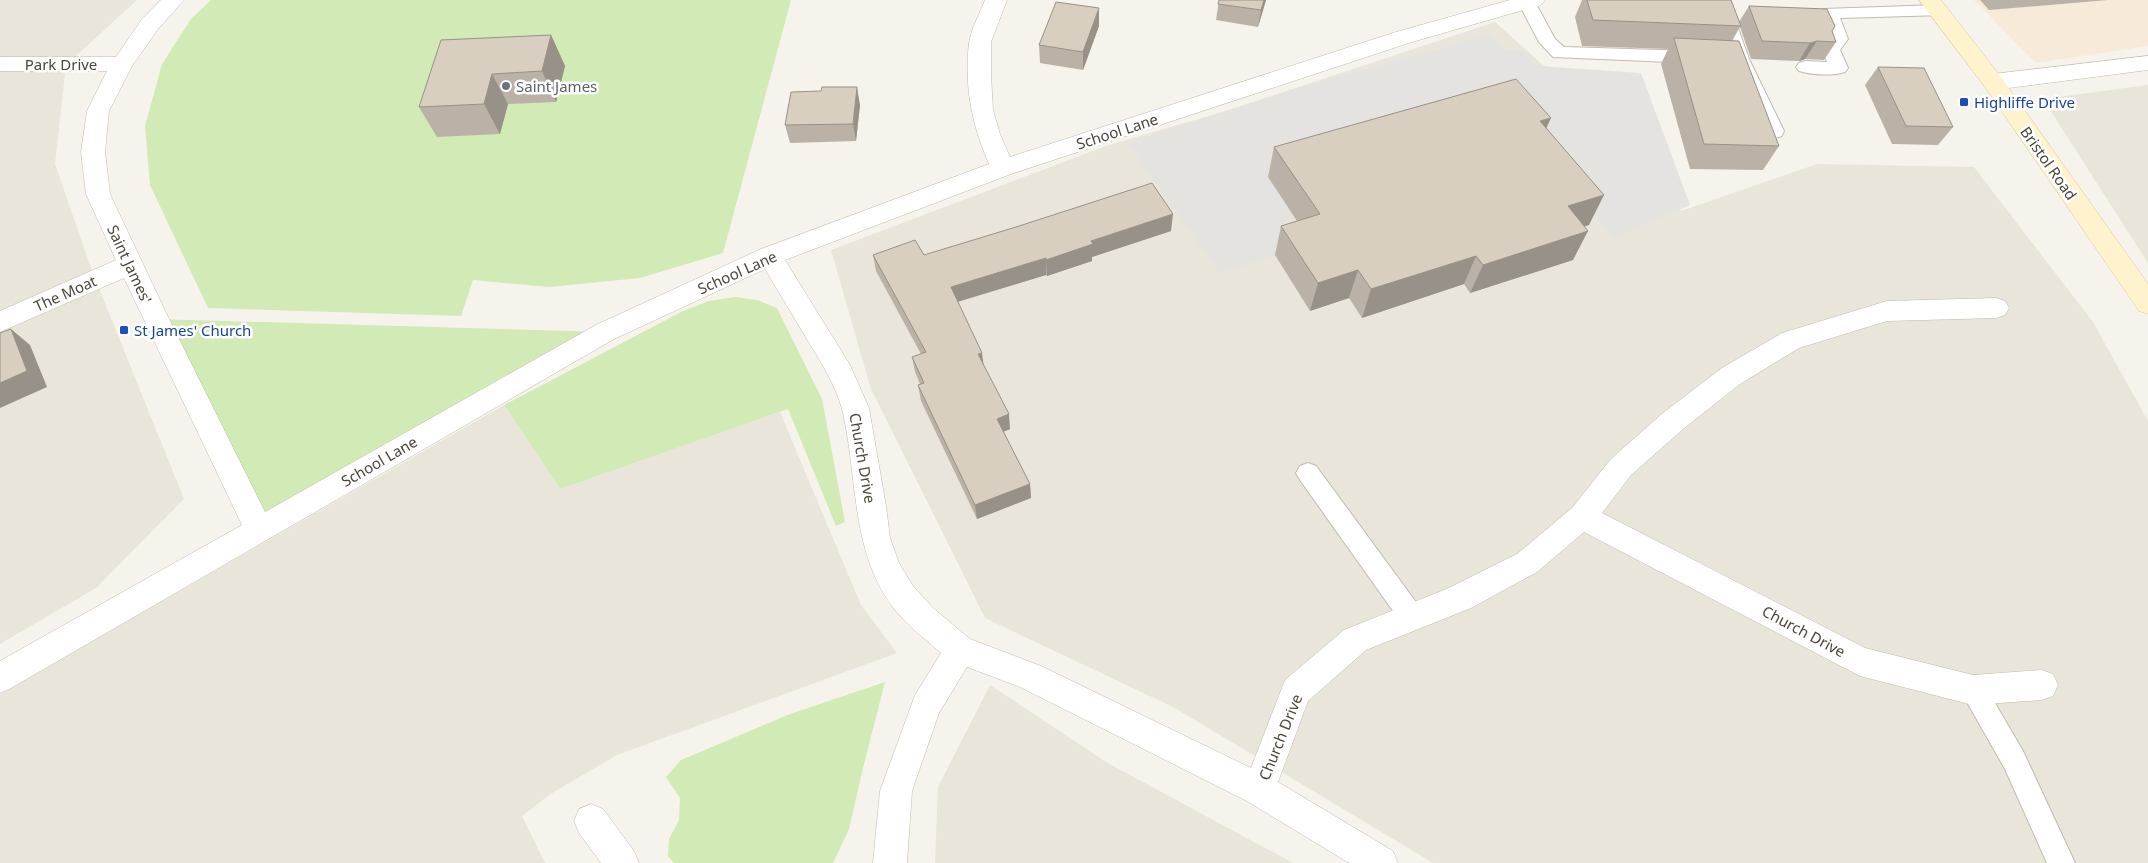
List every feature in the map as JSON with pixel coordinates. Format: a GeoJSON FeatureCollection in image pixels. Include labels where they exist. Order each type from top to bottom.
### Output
{"type":"FeatureCollection","features":[{"type":"Feature","properties":{"kind":"main road","name":"Bristol Road"},"geometry":{"type":"LineString","coordinates":[[1934,6],[1992,82],[2148,304]]}},
{"type":"Feature","properties":{"kind":"street","name":"Saint James'"},"geometry":{"type":"LineString","coordinates":[[173,0],[150,24],[122,64],[98,111],[93,152],[98,194],[259,530]]}},
{"type":"Feature","properties":{"kind":"street"},"geometry":{"type":"LineString","coordinates":[[997,0],[980,42],[980,75],[982,110],[988,134],[1003,168]]}},
{"type":"Feature","properties":{"kind":"street","name":"School Lane"},"geometry":{"type":"LineString","coordinates":[[0,678],[605,332],[770,256],[1003,168],[1404,37],[1530,1]]}},
{"type":"Feature","properties":{"kind":"street"},"geometry":{"type":"LineString","coordinates":[[1992,82],[2148,63]]}},
{"type":"Feature","properties":{"kind":"street","name":"Park Drive"},"geometry":{"type":"LineString","coordinates":[[0,64],[122,64]]}},
{"type":"Feature","properties":{"kind":"street","name":"Church Drive"},"geometry":{"type":"LineString","coordinates":[[770,256],[841,373],[855,408],[872,506],[875,538],[886,568],[902,596],[922,618],[960,650],[1030,676],[1259,789],[1381,863]]}},
{"type":"Feature","properties":{"kind":"street","name":"The Moat"},"geometry":{"type":"LineString","coordinates":[[0,322],[130,264]]}},
{"type":"Feature","properties":{"kind":"street","name":"Church Drive"},"geometry":{"type":"LineString","coordinates":[[1259,789],[1296,691],[1355,640],[1460,598],[1527,563],[1582,517],[1621,467],[1673,421],[1731,376],[1791,340],[1887,310],[1996,308]]}},
{"type":"Feature","properties":{"kind":"street","name":"Church Drive"},"geometry":{"type":"LineString","coordinates":[[1582,517],[1860,662],[1973,690],[2042,685]]}},
{"type":"Feature","properties":{"kind":"street"},"geometry":{"type":"LineString","coordinates":[[890,863],[896,791],[926,706],[960,650]]}},
{"type":"Feature","properties":{"kind":"street"},"geometry":{"type":"LineString","coordinates":[[591,821],[622,863]]}},
{"type":"Feature","properties":{"kind":"lane"},"geometry":{"type":"LineString","coordinates":[[1719,0],[1740,59],[1775,131]]}},
{"type":"Feature","properties":{"kind":"lane"},"geometry":{"type":"LineString","coordinates":[[1530,1],[1548,42],[1559,54],[1740,59]]}},
{"type":"Feature","properties":{"kind":"lane"},"geometry":{"type":"LineString","coordinates":[[1805,67],[1839,68],[1831,49],[1839,39],[1829,13],[1934,6]]}},
{"type":"Feature","properties":{"kind":"lane"},"geometry":{"type":"LineString","coordinates":[[1308,473],[1412,617]]}},
{"type":"Feature","properties":{"kind":"lane"},"geometry":{"type":"LineString","coordinates":[[1973,690],[2014,760],[2060,863]]}},
{"type":"Feature","properties":{"kind":"shaded area"},"geometry":{"type":"Polygon","coordinates":[[[0,0],[137,0],[66,65],[55,164],[92,271],[184,499],[96,588],[0,644],[0,0]]]}},
{"type":"Feature","properties":{"kind":"shaded area"},"geometry":{"type":"Polygon","coordinates":[[[1974,0],[2148,0],[2148,46],[2036,63],[1974,0]]]}},
{"type":"Feature","properties":{"kind":"shaded area"},"geometry":{"type":"Polygon","coordinates":[[[1495,22],[1544,66],[1632,78],[1681,211],[1817,164],[1974,167],[2093,322],[2148,421],[2148,863],[1433,863],[1175,708],[985,618],[871,389],[831,250],[1106,146],[1232,109],[1495,22]]]}},
{"type":"Feature","properties":{"kind":"shaded area"},"geometry":{"type":"Polygon","coordinates":[[[1490,35],[1505,50],[1519,49],[1537,66],[1641,73],[1690,205],[1614,238],[1537,149],[1312,244],[1220,273],[1128,143],[1294,89],[1490,35]]]}},
{"type":"Feature","properties":{"kind":"shaded area"},"geometry":{"type":"Polygon","coordinates":[[[2148,85],[2148,263],[2043,99],[2148,85]]]}},
{"type":"Feature","properties":{"kind":"shaded area"},"geometry":{"type":"Polygon","coordinates":[[[504,405],[560,489],[780,412],[861,605],[897,653],[617,755],[549,795],[522,816],[545,863],[0,863],[0,694],[504,405]]]}},
{"type":"Feature","properties":{"kind":"shaded area"},"geometry":{"type":"Polygon","coordinates":[[[990,685],[1106,762],[1293,863],[935,863],[938,787],[990,685]]]}},
{"type":"Feature","properties":{"kind":"green space"},"geometry":{"type":"Polygon","coordinates":[[[211,0],[791,0],[723,253],[640,278],[549,287],[473,280],[461,316],[208,308],[150,185],[145,126],[162,64],[191,19],[211,0]]]}},
{"type":"Feature","properties":{"kind":"green space"},"geometry":{"type":"Polygon","coordinates":[[[735,297],[757,300],[777,308],[822,399],[845,522],[836,526],[788,409],[560,489],[504,405],[683,311],[709,301],[735,297]]]}},
{"type":"Feature","properties":{"kind":"green space"},"geometry":{"type":"Polygon","coordinates":[[[156,319],[605,332],[259,530],[156,319]]]}},
{"type":"Feature","properties":{"kind":"green space"},"geometry":{"type":"Polygon","coordinates":[[[885,682],[849,829],[833,863],[674,863],[668,856],[669,839],[679,820],[680,798],[666,777],[681,760],[790,714],[885,682]]]}},
{"type":"Feature","properties":{"kind":"building"},"geometry":{"type":"Polygon","coordinates":[[[1219,0],[1264,0],[1261,10],[1218,4],[1219,0]]]}},
{"type":"Feature","properties":{"kind":"building"},"geometry":{"type":"Polygon","coordinates":[[[1587,0],[1731,0],[1741,26],[1593,20],[1587,0]]]}},
{"type":"Feature","properties":{"kind":"building"},"geometry":{"type":"Polygon","coordinates":[[[1056,2],[1099,8],[1083,52],[1039,45],[1056,2]]]}},
{"type":"Feature","properties":{"kind":"building"},"geometry":{"type":"Polygon","coordinates":[[[1749,6],[1827,9],[1835,26],[1832,31],[1836,42],[1762,41],[1749,6]]]}},
{"type":"Feature","properties":{"kind":"building"},"geometry":{"type":"Polygon","coordinates":[[[551,35],[542,71],[492,74],[484,104],[419,107],[441,40],[551,35]]]}},
{"type":"Feature","properties":{"kind":"building"},"geometry":{"type":"Polygon","coordinates":[[[1674,38],[1739,41],[1779,146],[1704,144],[1674,38]]]}},
{"type":"Feature","properties":{"kind":"building"},"geometry":{"type":"Polygon","coordinates":[[[1878,67],[1924,68],[1953,127],[1906,126],[1878,67]]]}},
{"type":"Feature","properties":{"kind":"building"},"geometry":{"type":"Polygon","coordinates":[[[1516,79],[1551,118],[1540,121],[1604,195],[1568,206],[1588,231],[1483,265],[1476,256],[1371,289],[1358,270],[1318,283],[1281,226],[1320,214],[1274,147],[1516,79]]]}},
{"type":"Feature","properties":{"kind":"building"},"geometry":{"type":"Polygon","coordinates":[[[822,87],[857,87],[853,124],[785,125],[791,92],[821,91],[822,87]]]}},
{"type":"Feature","properties":{"kind":"building"},"geometry":{"type":"Polygon","coordinates":[[[1152,183],[1173,214],[1091,241],[1093,244],[1046,260],[1046,258],[951,287],[982,353],[978,354],[1009,414],[997,419],[1030,484],[975,505],[918,385],[924,383],[912,357],[926,352],[873,255],[915,240],[924,255],[1152,183]]]}},
{"type":"Feature","properties":{"kind":"building"},"geometry":{"type":"Polygon","coordinates":[[[11,329],[27,371],[0,383],[0,333],[11,329]]]}},
{"type":"Feature","properties":{"kind":"place","name":"Saint James"},"geometry":{"type":"Point","coordinates":[506,86]}},
{"type":"Feature","properties":{"kind":"place","name":"Highliffe Drive"},"geometry":{"type":"Point","coordinates":[1964,102]}},
{"type":"Feature","properties":{"kind":"place","name":"St James' Church"},"geometry":{"type":"Point","coordinates":[124,330]}}]}
